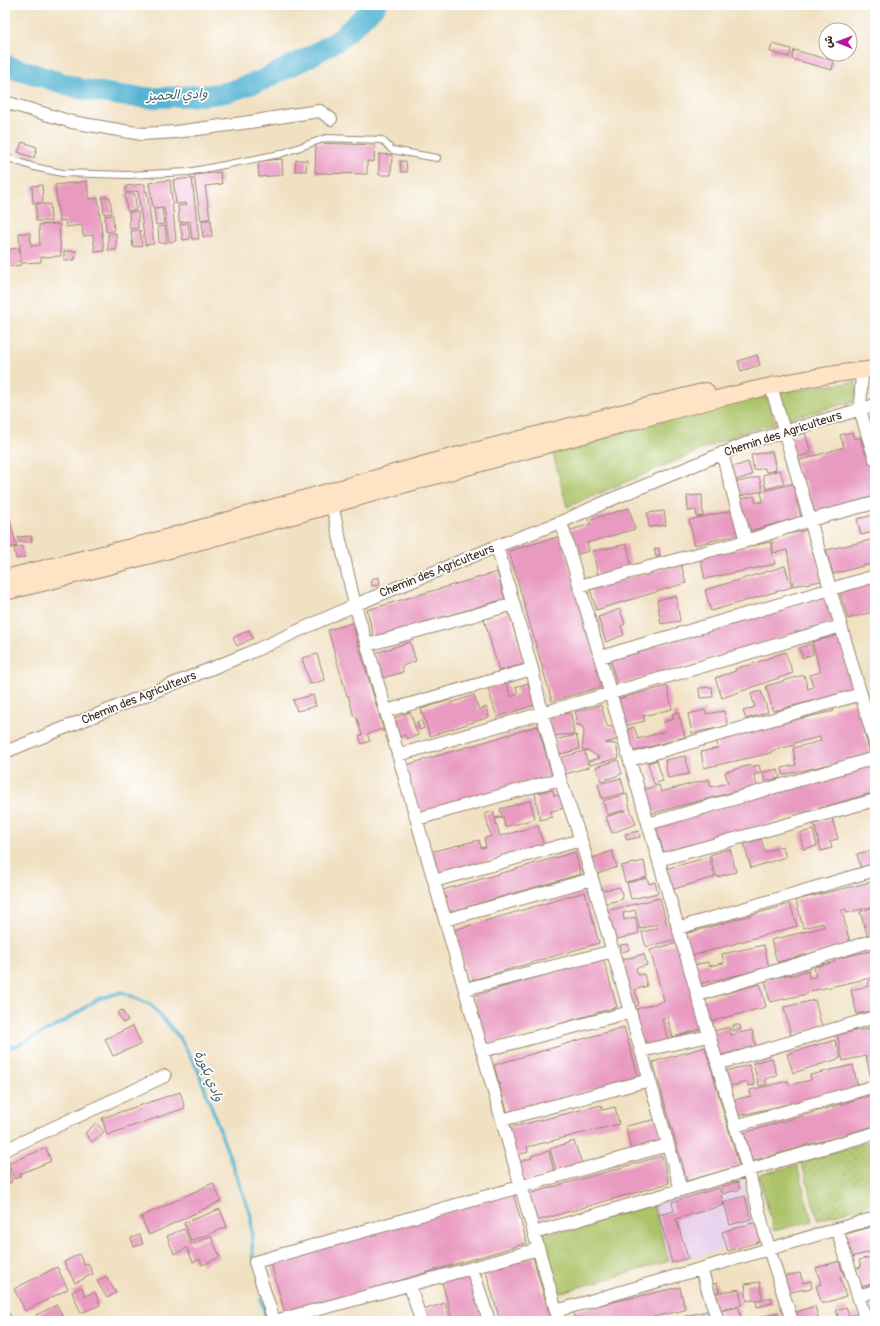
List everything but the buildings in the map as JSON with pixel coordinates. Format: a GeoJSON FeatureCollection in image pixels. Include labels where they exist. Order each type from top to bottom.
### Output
{"type":"FeatureCollection","features":[{"type":"Feature","properties":{"kind":"main road"},"geometry":{"type":"LineString","coordinates":[[5,592],[157,553],[781,381],[805,376],[871,367]]}},
{"type":"Feature","properties":{"kind":"main road"},"geometry":{"type":"LineString","coordinates":[[5,578],[155,542],[436,461],[696,393],[781,381]]}},
{"type":"Feature","properties":{"kind":"street"},"geometry":{"type":"LineString","coordinates":[[5,102],[72,122],[142,134],[183,131],[320,112],[332,119]]}},
{"type":"Feature","properties":{"kind":"street"},"geometry":{"type":"LineString","coordinates":[[871,367],[860,410],[875,459]]}},
{"type":"Feature","properties":{"kind":"street"},"geometry":{"type":"LineString","coordinates":[[781,381],[784,432],[875,743]]}},
{"type":"Feature","properties":{"kind":"street","name":"Chemin des Agriculteurs"},"geometry":{"type":"LineString","coordinates":[[5,752],[247,654],[355,605],[497,546],[561,522],[722,453],[750,442],[875,405]]}},
{"type":"Feature","properties":{"kind":"street"},"geometry":{"type":"LineString","coordinates":[[722,453],[746,541]]}},
{"type":"Feature","properties":{"kind":"street"},"geometry":{"type":"LineString","coordinates":[[579,586],[746,541],[810,520],[875,504]]}},
{"type":"Feature","properties":{"kind":"street"},"geometry":{"type":"LineString","coordinates":[[332,505],[355,605],[557,1316],[701,1269],[875,1218]]}},
{"type":"Feature","properties":{"kind":"street"},"geometry":{"type":"LineString","coordinates":[[561,522],[698,995],[769,1249],[792,1321]]}},
{"type":"Feature","properties":{"kind":"street"},"geometry":{"type":"LineString","coordinates":[[497,546],[532,669],[560,779],[581,840],[681,1190]]}},
{"type":"Feature","properties":{"kind":"street"},"geometry":{"type":"LineString","coordinates":[[600,657],[875,576]]}},
{"type":"Feature","properties":{"kind":"street"},"geometry":{"type":"LineString","coordinates":[[367,646],[514,604]]}},
{"type":"Feature","properties":{"kind":"street"},"geometry":{"type":"LineString","coordinates":[[398,755],[841,626]]}},
{"type":"Feature","properties":{"kind":"street"},"geometry":{"type":"LineString","coordinates":[[386,711],[532,669]]}},
{"type":"Feature","properties":{"kind":"street"},"geometry":{"type":"LineString","coordinates":[[630,760],[861,694]]}},
{"type":"Feature","properties":{"kind":"street"},"geometry":{"type":"LineString","coordinates":[[648,824],[875,758]]}},
{"type":"Feature","properties":{"kind":"street"},"geometry":{"type":"LineString","coordinates":[[417,819],[560,779]]}},
{"type":"Feature","properties":{"kind":"street"},"geometry":{"type":"LineString","coordinates":[[659,860],[875,800]]}},
{"type":"Feature","properties":{"kind":"street"},"geometry":{"type":"LineString","coordinates":[[434,881],[581,840]]}},
{"type":"Feature","properties":{"kind":"street"},"geometry":{"type":"LineString","coordinates":[[678,928],[875,870]]}},
{"type":"Feature","properties":{"kind":"street"},"geometry":{"type":"LineString","coordinates":[[445,920],[592,879]]}},
{"type":"Feature","properties":{"kind":"street"},"geometry":{"type":"LineString","coordinates":[[698,995],[875,940]]}},
{"type":"Feature","properties":{"kind":"street"},"geometry":{"type":"LineString","coordinates":[[465,989],[613,950]]}},
{"type":"Feature","properties":{"kind":"street"},"geometry":{"type":"LineString","coordinates":[[482,1051],[630,1012]]}},
{"type":"Feature","properties":{"kind":"street"},"geometry":{"type":"LineString","coordinates":[[717,1064],[875,1017]]}},
{"type":"Feature","properties":{"kind":"street"},"geometry":{"type":"LineString","coordinates":[[641,1051],[709,1036]]}},
{"type":"Feature","properties":{"kind":"street"},"geometry":{"type":"LineString","coordinates":[[5,1150],[165,1076]]}},
{"type":"Feature","properties":{"kind":"street"},"geometry":{"type":"LineString","coordinates":[[502,1120],[650,1080]]}},
{"type":"Feature","properties":{"kind":"street"},"geometry":{"type":"LineString","coordinates":[[735,1126],[875,1086]]}},
{"type":"Feature","properties":{"kind":"street"},"geometry":{"type":"LineString","coordinates":[[534,1233],[875,1133]]}},
{"type":"Feature","properties":{"kind":"street"},"geometry":{"type":"LineString","coordinates":[[538,1249],[274,1321],[256,1262],[521,1188],[668,1145]]}},
{"type":"Feature","properties":{"kind":"street"},"geometry":{"type":"LineString","coordinates":[[837,1229],[866,1321]]}},
{"type":"Feature","properties":{"kind":"street"},"geometry":{"type":"LineString","coordinates":[[472,1268],[489,1321]]}},
{"type":"Feature","properties":{"kind":"street"},"geometry":{"type":"LineString","coordinates":[[701,1269],[718,1321]]}},
{"type":"Feature","properties":{"kind":"street"},"geometry":{"type":"LineString","coordinates":[[410,1285],[421,1321]]}},
{"type":"Feature","properties":{"kind":"street"},"geometry":{"type":"LineString","coordinates":[[858,1296],[875,1291]]}},
{"type":"Feature","properties":{"kind":"lane"},"geometry":{"type":"LineString","coordinates":[[5,157],[34,167],[62,173],[128,175],[188,172],[280,154],[326,138],[382,140],[392,150],[437,158]]}},
{"type":"Feature","properties":{"kind":"shaded area"},"geometry":{"type":"Polygon","coordinates":[[[742,1178],[759,1239],[670,1264],[653,1204],[742,1178]]]}},
{"type":"Feature","properties":{"kind":"green space"},"geometry":{"type":"Polygon","coordinates":[[[856,382],[856,401],[787,419],[777,392],[856,382]]]}},
{"type":"Feature","properties":{"kind":"green space"},"geometry":{"type":"Polygon","coordinates":[[[766,394],[775,424],[741,433],[567,507],[552,450],[766,394]]]}},
{"type":"Feature","properties":{"kind":"green space"},"geometry":{"type":"Polygon","coordinates":[[[875,1140],[875,1203],[818,1220],[801,1161],[875,1140]]]}},
{"type":"Feature","properties":{"kind":"green space"},"geometry":{"type":"Polygon","coordinates":[[[797,1165],[812,1221],[774,1231],[759,1175],[797,1165]]]}},
{"type":"Feature","properties":{"kind":"green space"},"geometry":{"type":"Polygon","coordinates":[[[653,1204],[669,1261],[559,1293],[543,1236],[653,1204]]]}},
{"type":"Feature","properties":{"kind":"waterway","name":"وادي الحميز"},"geometry":{"type":"LineString","coordinates":[[5,65],[81,89],[123,96],[150,98],[207,95],[228,92],[260,81],[311,56],[340,39],[376,5]]}},
{"type":"Feature","properties":{"kind":"waterway","name":"وادي بكورة"},"geometry":{"type":"LineString","coordinates":[[5,1047],[16,1046],[60,1024],[98,999],[122,992],[151,1005],[180,1038],[198,1070],[251,1216],[253,1259]]}},
{"type":"Feature","properties":{"kind":"waterway","name":"وادي بكورة"},"geometry":{"type":"LineString","coordinates":[[261,1299],[267,1321]]}}]}
